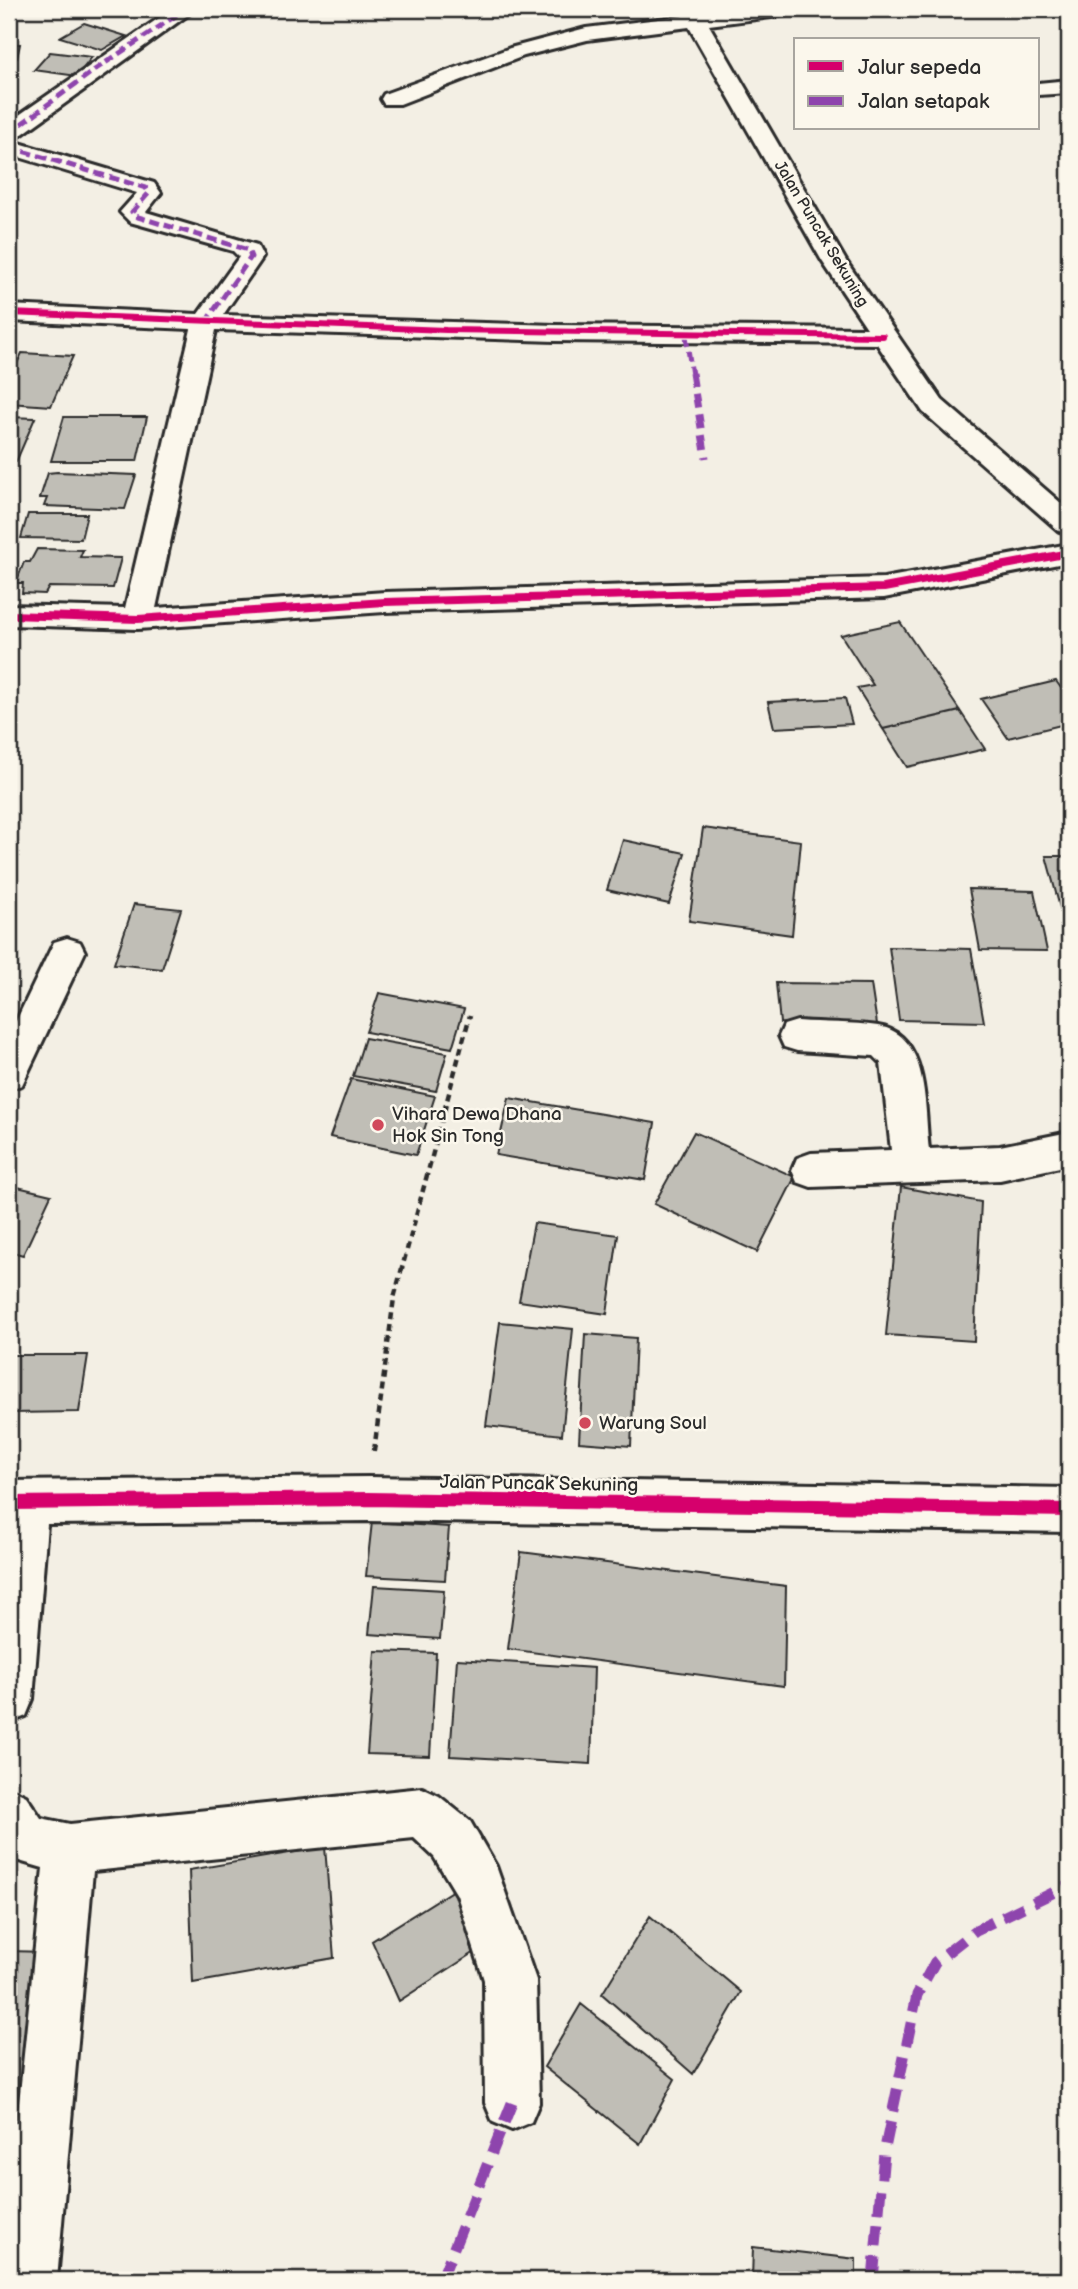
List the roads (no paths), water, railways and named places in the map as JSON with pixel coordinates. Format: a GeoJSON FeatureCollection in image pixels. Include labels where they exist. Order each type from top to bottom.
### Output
{"type":"FeatureCollection","features":[{"type":"Feature","properties":{"kind":"street"},"geometry":{"type":"LineString","coordinates":[[9,133],[90,75],[109,56],[186,9]]}},
{"type":"Feature","properties":{"kind":"street"},"geometry":{"type":"LineString","coordinates":[[391,99],[494,60],[575,37],[693,15],[787,9]]}},
{"type":"Feature","properties":{"kind":"street","name":"Jalan Puncak Sekuning"},"geometry":{"type":"LineString","coordinates":[[693,15],[834,261],[932,406],[1069,525]]}},
{"type":"Feature","properties":{"kind":"street"},"geometry":{"type":"LineString","coordinates":[[1040,89],[1069,87]]}},
{"type":"Feature","properties":{"kind":"street"},"geometry":{"type":"LineString","coordinates":[[9,147],[146,187],[149,193],[132,212],[248,250],[251,257],[205,323],[138,619]]}},
{"type":"Feature","properties":{"kind":"street"},"geometry":{"type":"LineString","coordinates":[[9,313],[205,323],[686,336],[883,335]]}},
{"type":"Feature","properties":{"kind":"street"},"geometry":{"type":"LineString","coordinates":[[9,615],[138,619],[385,602],[884,588],[1069,553]]}},
{"type":"Feature","properties":{"kind":"street"},"geometry":{"type":"LineString","coordinates":[[9,1074],[67,952]]}},
{"type":"Feature","properties":{"kind":"street"},"geometry":{"type":"LineString","coordinates":[[797,1037],[879,1041],[889,1046],[899,1059],[912,1166]]}},
{"type":"Feature","properties":{"kind":"street"},"geometry":{"type":"LineString","coordinates":[[811,1170],[1000,1163],[1069,1149]]}},
{"type":"Feature","properties":{"kind":"street","name":"Jalan Puncak Sekuning"},"geometry":{"type":"LineString","coordinates":[[18,1504],[368,1499],[1069,1510]]}},
{"type":"Feature","properties":{"kind":"street"},"geometry":{"type":"LineString","coordinates":[[9,1699],[18,1504]]}},
{"type":"Feature","properties":{"kind":"street"},"geometry":{"type":"LineString","coordinates":[[9,1813],[26,1840],[71,1849],[422,1813],[452,1839],[478,1884],[510,1980],[512,2103]]}},
{"type":"Feature","properties":{"kind":"street"},"geometry":{"type":"LineString","coordinates":[[29,2280],[25,2150],[71,1849]]}},
{"type":"Feature","properties":{"kind":"place","name":"Vihara Dewa Dhana Hok Sin Tong"},"geometry":{"type":"Point","coordinates":[378,1125]}},
{"type":"Feature","properties":{"kind":"place","name":"Warung Soul"},"geometry":{"type":"Point","coordinates":[585,1423]}}]}
